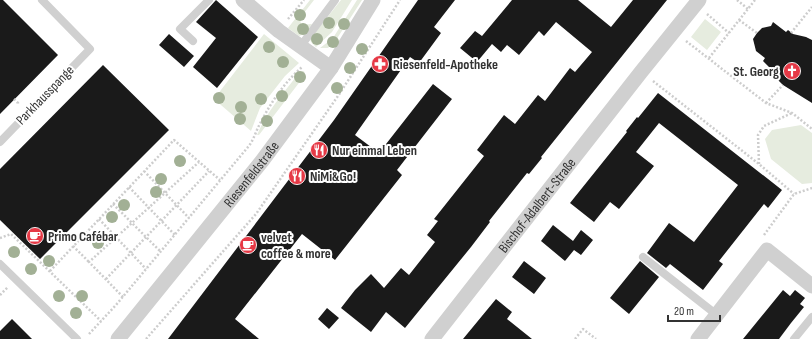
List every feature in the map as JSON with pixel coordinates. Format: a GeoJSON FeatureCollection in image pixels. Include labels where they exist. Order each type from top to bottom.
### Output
{"type":"FeatureCollection","features":[{"type":"Feature","properties":{"kind":"street"},"geometry":{"type":"LineString","coordinates":[[243,0],[279,31],[331,68]]}},
{"type":"Feature","properties":{"kind":"street","name":"Riesenfeldstraße"},"geometry":{"type":"LineString","coordinates":[[121,338],[262,161],[331,68],[373,0]]}},
{"type":"Feature","properties":{"kind":"street","name":"Bischof-Adalbert-Straße"},"geometry":{"type":"LineString","coordinates":[[432,339],[697,2]]}},
{"type":"Feature","properties":{"kind":"street"},"geometry":{"type":"LineString","coordinates":[[698,339],[767,250],[812,286]]}},
{"type":"Feature","properties":{"kind":"lane","name":"Parkhausspange"},"geometry":{"type":"LineString","coordinates":[[0,142],[90,49],[42,0]]}},
{"type":"Feature","properties":{"kind":"lane"},"geometry":{"type":"LineString","coordinates":[[193,41],[180,29],[209,0]]}},
{"type":"Feature","properties":{"kind":"lane"},"geometry":{"type":"LineString","coordinates":[[300,47],[335,0]]}},
{"type":"Feature","properties":{"kind":"lane"},"geometry":{"type":"LineString","coordinates":[[643,257],[717,315]]}},
{"type":"Feature","properties":{"kind":"lane"},"geometry":{"type":"LineString","coordinates":[[0,264],[77,339]]}},
{"type":"Feature","properties":{"kind":"lane"},"geometry":{"type":"LineString","coordinates":[[794,339],[812,317]]}},
{"type":"Feature","properties":{"kind":"path"},"geometry":{"type":"LineString","coordinates":[[279,31],[304,0]]}},
{"type":"Feature","properties":{"kind":"path"},"geometry":{"type":"LineString","coordinates":[[146,339],[234,237],[256,214],[332,105],[400,0]]}},
{"type":"Feature","properties":{"kind":"path"},"geometry":{"type":"LineString","coordinates":[[737,0],[748,9]]}},
{"type":"Feature","properties":{"kind":"path"},"geometry":{"type":"LineString","coordinates":[[709,58],[755,0]]}},
{"type":"Feature","properties":{"kind":"path"},"geometry":{"type":"LineString","coordinates":[[697,2],[729,33]]}},
{"type":"Feature","properties":{"kind":"path"},"geometry":{"type":"LineString","coordinates":[[792,33],[812,7]]}},
{"type":"Feature","properties":{"kind":"path"},"geometry":{"type":"LineString","coordinates":[[739,20],[757,33]]}},
{"type":"Feature","properties":{"kind":"path"},"geometry":{"type":"LineString","coordinates":[[674,32],[766,103],[792,113],[812,129]]}},
{"type":"Feature","properties":{"kind":"path"},"geometry":{"type":"LineString","coordinates":[[85,339],[124,297],[252,141],[256,131],[273,102],[291,78],[312,55]]}},
{"type":"Feature","properties":{"kind":"path"},"geometry":{"type":"LineString","coordinates":[[641,72],[759,164],[794,194]]}},
{"type":"Feature","properties":{"kind":"path"},"geometry":{"type":"LineString","coordinates":[[766,103],[783,85]]}},
{"type":"Feature","properties":{"kind":"path"},"geometry":{"type":"LineString","coordinates":[[14,99],[18,103],[14,108]]}},
{"type":"Feature","properties":{"kind":"path"},"geometry":{"type":"LineString","coordinates":[[759,164],[758,135],[764,126],[792,113]]}},
{"type":"Feature","properties":{"kind":"path"},"geometry":{"type":"LineString","coordinates":[[50,271],[174,140],[220,180]]}},
{"type":"Feature","properties":{"kind":"path"},"geometry":{"type":"LineString","coordinates":[[252,141],[257,140]]}},
{"type":"Feature","properties":{"kind":"path"},"geometry":{"type":"LineString","coordinates":[[89,262],[199,162]]}},
{"type":"Feature","properties":{"kind":"path"},"geometry":{"type":"LineString","coordinates":[[144,171],[189,218]]}},
{"type":"Feature","properties":{"kind":"path"},"geometry":{"type":"LineString","coordinates":[[106,279],[209,171]]}},
{"type":"Feature","properties":{"kind":"path"},"geometry":{"type":"LineString","coordinates":[[129,187],[175,235]]}},
{"type":"Feature","properties":{"kind":"path"},"geometry":{"type":"LineString","coordinates":[[767,250],[764,235],[794,194],[812,188]]}},
{"type":"Feature","properties":{"kind":"path"},"geometry":{"type":"LineString","coordinates":[[113,204],[161,252]]}},
{"type":"Feature","properties":{"kind":"path"},"geometry":{"type":"LineString","coordinates":[[99,219],[146,269]]}},
{"type":"Feature","properties":{"kind":"path"},"geometry":{"type":"LineString","coordinates":[[0,238],[11,234],[101,321]]}},
{"type":"Feature","properties":{"kind":"path"},"geometry":{"type":"LineString","coordinates":[[74,246],[124,297]]}},
{"type":"Feature","properties":{"kind":"path"},"geometry":{"type":"LineString","coordinates":[[575,339],[583,329],[596,339]]}},
{"type":"Feature","properties":{"kind":"shaded area"},"geometry":{"type":"Polygon","coordinates":[[[310,0],[314,0],[300,18],[301,25],[312,24],[304,34],[299,36],[288,28],[310,0]]]}},
{"type":"Feature","properties":{"kind":"shaded area"},"geometry":{"type":"Polygon","coordinates":[[[341,0],[352,0],[332,32],[316,47],[310,39],[341,0]]]}},
{"type":"Feature","properties":{"kind":"shaded area"},"geometry":{"type":"Polygon","coordinates":[[[357,0],[362,0],[336,40],[328,48],[320,48],[333,38],[357,0]]]}},
{"type":"Feature","properties":{"kind":"shaded area"},"geometry":{"type":"Polygon","coordinates":[[[705,19],[721,32],[707,50],[691,37],[705,19]]]}},
{"type":"Feature","properties":{"kind":"shaded area"},"geometry":{"type":"Polygon","coordinates":[[[264,34],[299,63],[285,76],[260,108],[251,131],[214,99],[264,34]]]}},
{"type":"Feature","properties":{"kind":"shaded area"},"geometry":{"type":"Polygon","coordinates":[[[304,71],[305,75],[259,135],[257,135],[276,102],[300,72],[304,71]]]}},
{"type":"Feature","properties":{"kind":"shaded area"},"geometry":{"type":"Polygon","coordinates":[[[801,125],[812,133],[812,183],[802,184],[771,159],[765,139],[772,130],[801,125]]]}},
{"type":"Feature","properties":{"kind":"building"},"geometry":{"type":"Polygon","coordinates":[[[0,0],[3,0],[58,55],[0,114],[0,0]]]}},
{"type":"Feature","properties":{"kind":"building"},"geometry":{"type":"Polygon","coordinates":[[[216,0],[258,37],[217,88],[193,67],[216,38],[196,22],[216,0]]]}},
{"type":"Feature","properties":{"kind":"building"},"geometry":{"type":"Polygon","coordinates":[[[418,0],[455,0],[434,27],[441,33],[419,63],[410,57],[355,135],[379,153],[433,84],[452,99],[397,170],[402,175],[335,260],[302,234],[235,319],[259,339],[168,339],[334,120],[418,0]]]}},
{"type":"Feature","properties":{"kind":"building"},"geometry":{"type":"Polygon","coordinates":[[[512,0],[578,0],[611,27],[633,0],[667,0],[541,157],[542,158],[529,174],[527,173],[489,221],[490,222],[471,247],[405,328],[386,312],[371,332],[341,308],[355,290],[371,274],[384,288],[401,268],[409,275],[435,242],[427,235],[438,221],[434,219],[484,156],[477,150],[504,115],[515,124],[538,95],[545,101],[570,68],[575,72],[592,52],[556,22],[544,36],[539,31],[519,55],[507,45],[501,52],[492,44],[477,62],[460,48],[475,31],[482,36],[512,0]]]}},
{"type":"Feature","properties":{"kind":"building","name":"St. Georg"},"geometry":{"type":"Polygon","coordinates":[[[773,22],[786,32],[788,30],[793,34],[812,40],[812,103],[783,85],[763,61],[765,58],[756,51],[753,39],[762,28],[771,26],[773,22]]]}},
{"type":"Feature","properties":{"kind":"building"},"geometry":{"type":"Polygon","coordinates":[[[169,34],[194,56],[184,67],[159,45],[169,34]]]}},
{"type":"Feature","properties":{"kind":"building"},"geometry":{"type":"Polygon","coordinates":[[[103,65],[169,130],[40,259],[0,220],[0,169],[103,65]]]}},
{"type":"Feature","properties":{"kind":"building"},"geometry":{"type":"Polygon","coordinates":[[[658,93],[782,190],[768,208],[764,204],[719,261],[723,264],[703,290],[670,264],[666,268],[647,253],[669,223],[694,242],[738,185],[659,123],[636,152],[654,166],[619,209],[610,202],[594,222],[570,203],[627,132],[626,131],[637,117],[638,118],[658,93]]]}},
{"type":"Feature","properties":{"kind":"building"},"geometry":{"type":"Polygon","coordinates":[[[553,225],[573,241],[581,230],[593,240],[581,255],[574,250],[565,261],[541,241],[553,225]]]}},
{"type":"Feature","properties":{"kind":"building"},"geometry":{"type":"Polygon","coordinates":[[[524,261],[546,278],[534,294],[512,277],[524,261]]]}},
{"type":"Feature","properties":{"kind":"building"},"geometry":{"type":"Polygon","coordinates":[[[640,261],[659,277],[629,314],[610,298],[640,261]]]}},
{"type":"Feature","properties":{"kind":"building"},"geometry":{"type":"Polygon","coordinates":[[[783,290],[790,296],[795,290],[805,298],[800,304],[804,307],[779,339],[743,339],[783,290]]]}},
{"type":"Feature","properties":{"kind":"building"},"geometry":{"type":"Polygon","coordinates":[[[496,299],[512,312],[507,319],[532,339],[463,339],[496,299]]]}},
{"type":"Feature","properties":{"kind":"building"},"geometry":{"type":"Polygon","coordinates":[[[327,308],[339,318],[329,329],[318,319],[327,308]]]}},
{"type":"Feature","properties":{"kind":"building"},"geometry":{"type":"Polygon","coordinates":[[[12,319],[32,339],[0,339],[0,331],[12,319]]]}},
{"type":"Feature","properties":{"kind":"place","name":"Riesenfeld-Apotheke"},"geometry":{"type":"Point","coordinates":[380,64]}},
{"type":"Feature","properties":{"kind":"place","name":"St. Georg"},"geometry":{"type":"Point","coordinates":[792,71]}},
{"type":"Feature","properties":{"kind":"place","name":"Nur einmal Leben"},"geometry":{"type":"Point","coordinates":[319,150]}},
{"type":"Feature","properties":{"kind":"place","name":"NiMi&Go!"},"geometry":{"type":"Point","coordinates":[297,176]}},
{"type":"Feature","properties":{"kind":"place","name":"Primo Cafébar"},"geometry":{"type":"Point","coordinates":[35,236]}},
{"type":"Feature","properties":{"kind":"place","name":"velvet coffee & more"},"geometry":{"type":"Point","coordinates":[248,245]}}]}
